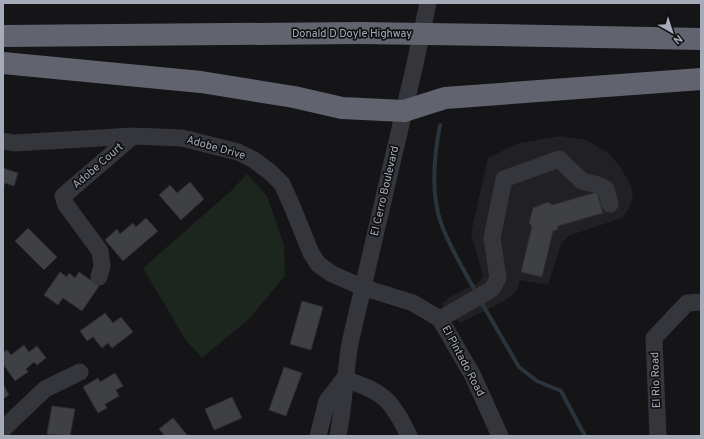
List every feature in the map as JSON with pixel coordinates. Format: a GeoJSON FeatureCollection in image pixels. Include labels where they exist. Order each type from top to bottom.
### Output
{"type":"FeatureCollection","features":[{"type":"Feature","properties":{"kind":"highway","name":"Donald D Doyle Highway"},"geometry":{"type":"LineString","coordinates":[[3,36],[359,33],[701,39]]}},
{"type":"Feature","properties":{"kind":"highway"},"geometry":{"type":"LineString","coordinates":[[3,62],[201,82],[272,93],[342,108],[404,112],[444,98],[701,79]]}},
{"type":"Feature","properties":{"kind":"street","name":"El Cerro Boulevard"},"geometry":{"type":"LineString","coordinates":[[338,436],[344,407],[344,379],[362,287],[404,112],[428,3]]}},
{"type":"Feature","properties":{"kind":"street","name":"Adobe Drive"},"geometry":{"type":"LineString","coordinates":[[3,141],[14,144],[133,136],[182,138],[238,152],[254,160],[270,172],[282,184],[311,253],[318,264],[332,274],[362,287]]}},
{"type":"Feature","properties":{"kind":"street","name":"Adobe Court"},"geometry":{"type":"LineString","coordinates":[[98,277],[102,266],[100,251],[66,205],[63,196],[133,136]]}},
{"type":"Feature","properties":{"kind":"street"},"geometry":{"type":"LineString","coordinates":[[440,319],[492,288],[498,278],[492,238],[504,179],[559,159],[582,181],[598,185],[606,189],[610,204]]}},
{"type":"Feature","properties":{"kind":"street","name":"El Pintado Road"},"geometry":{"type":"LineString","coordinates":[[362,287],[412,303],[440,319],[473,376],[500,436]]}},
{"type":"Feature","properties":{"kind":"street","name":"El Rio Road"},"geometry":{"type":"LineString","coordinates":[[658,436],[654,338],[687,303],[701,302]]}},
{"type":"Feature","properties":{"kind":"street"},"geometry":{"type":"LineString","coordinates":[[3,429],[45,389],[80,372]]}},
{"type":"Feature","properties":{"kind":"street","name":"El Cerro Boulevard"},"geometry":{"type":"LineString","coordinates":[[318,436],[327,401],[344,379]]}},
{"type":"Feature","properties":{"kind":"street"},"geometry":{"type":"LineString","coordinates":[[344,379],[368,386],[386,398],[399,415],[409,436]]}},
{"type":"Feature","properties":{"kind":"shaded area"},"geometry":{"type":"Polygon","coordinates":[[[561,136],[586,140],[607,152],[620,166],[631,186],[633,198],[628,210],[622,218],[568,236],[561,244],[548,285],[520,280],[517,290],[510,297],[460,323],[441,304],[450,297],[479,282],[483,276],[471,233],[488,158],[519,143],[561,136]]]}},
{"type":"Feature","properties":{"kind":"shaded area"},"geometry":{"type":"Polygon","coordinates":[[[247,174],[267,196],[284,245],[285,276],[249,319],[202,358],[185,339],[143,268],[232,190],[247,174]]]}},
{"type":"Feature","properties":{"kind":"building"},"geometry":{"type":"Polygon","coordinates":[[[3,168],[18,173],[14,186],[5,183],[3,188],[3,168]]]}},
{"type":"Feature","properties":{"kind":"building"},"geometry":{"type":"Polygon","coordinates":[[[190,182],[204,199],[181,220],[159,195],[170,185],[177,193],[190,182]]]}},
{"type":"Feature","properties":{"kind":"building"},"geometry":{"type":"Polygon","coordinates":[[[597,192],[603,213],[558,226],[557,230],[553,231],[542,277],[521,272],[532,226],[529,223],[533,208],[548,202],[552,205],[597,192]]]}},
{"type":"Feature","properties":{"kind":"building"},"geometry":{"type":"Polygon","coordinates":[[[146,218],[158,231],[123,261],[105,240],[117,229],[120,234],[133,223],[136,227],[146,218]]]}},
{"type":"Feature","properties":{"kind":"building"},"geometry":{"type":"Polygon","coordinates":[[[28,228],[57,257],[44,270],[15,241],[28,228]]]}},
{"type":"Feature","properties":{"kind":"building"},"geometry":{"type":"Polygon","coordinates":[[[60,272],[67,277],[69,273],[75,278],[79,272],[99,286],[82,311],[63,298],[58,305],[44,295],[60,272]]]}},
{"type":"Feature","properties":{"kind":"building"},"geometry":{"type":"Polygon","coordinates":[[[302,301],[323,307],[311,350],[290,344],[302,301]]]}},
{"type":"Feature","properties":{"kind":"building"},"geometry":{"type":"Polygon","coordinates":[[[105,313],[113,323],[121,317],[133,332],[112,348],[108,343],[102,348],[93,337],[87,341],[80,331],[105,313]]]}},
{"type":"Feature","properties":{"kind":"building"},"geometry":{"type":"Polygon","coordinates":[[[24,345],[29,352],[37,346],[46,358],[37,365],[34,362],[26,369],[28,372],[15,381],[3,364],[3,352],[7,350],[11,355],[24,345]]]}},
{"type":"Feature","properties":{"kind":"building"},"geometry":{"type":"Polygon","coordinates":[[[284,367],[302,373],[286,416],[269,410],[284,367]]]}},
{"type":"Feature","properties":{"kind":"building"},"geometry":{"type":"Polygon","coordinates":[[[115,373],[123,386],[116,390],[119,396],[105,404],[107,408],[98,413],[83,387],[98,378],[100,382],[115,373]]]}},
{"type":"Feature","properties":{"kind":"building"},"geometry":{"type":"Polygon","coordinates":[[[3,384],[9,395],[3,399],[3,384]]]}},
{"type":"Feature","properties":{"kind":"building"},"geometry":{"type":"Polygon","coordinates":[[[232,397],[242,418],[214,430],[205,409],[232,397]]]}},
{"type":"Feature","properties":{"kind":"building"},"geometry":{"type":"Polygon","coordinates":[[[52,406],[75,409],[70,436],[47,434],[52,406]]]}},
{"type":"Feature","properties":{"kind":"building"},"geometry":{"type":"Polygon","coordinates":[[[173,418],[188,436],[165,436],[159,429],[173,418]]]}},
{"type":"Feature","properties":{"kind":"waterway"},"geometry":{"type":"LineString","coordinates":[[440,125],[434,174],[435,199],[441,223],[448,241],[477,294]]}},
{"type":"Feature","properties":{"kind":"waterway"},"geometry":{"type":"LineString","coordinates":[[480,300],[519,367],[537,381],[561,391],[585,436]]}}]}
